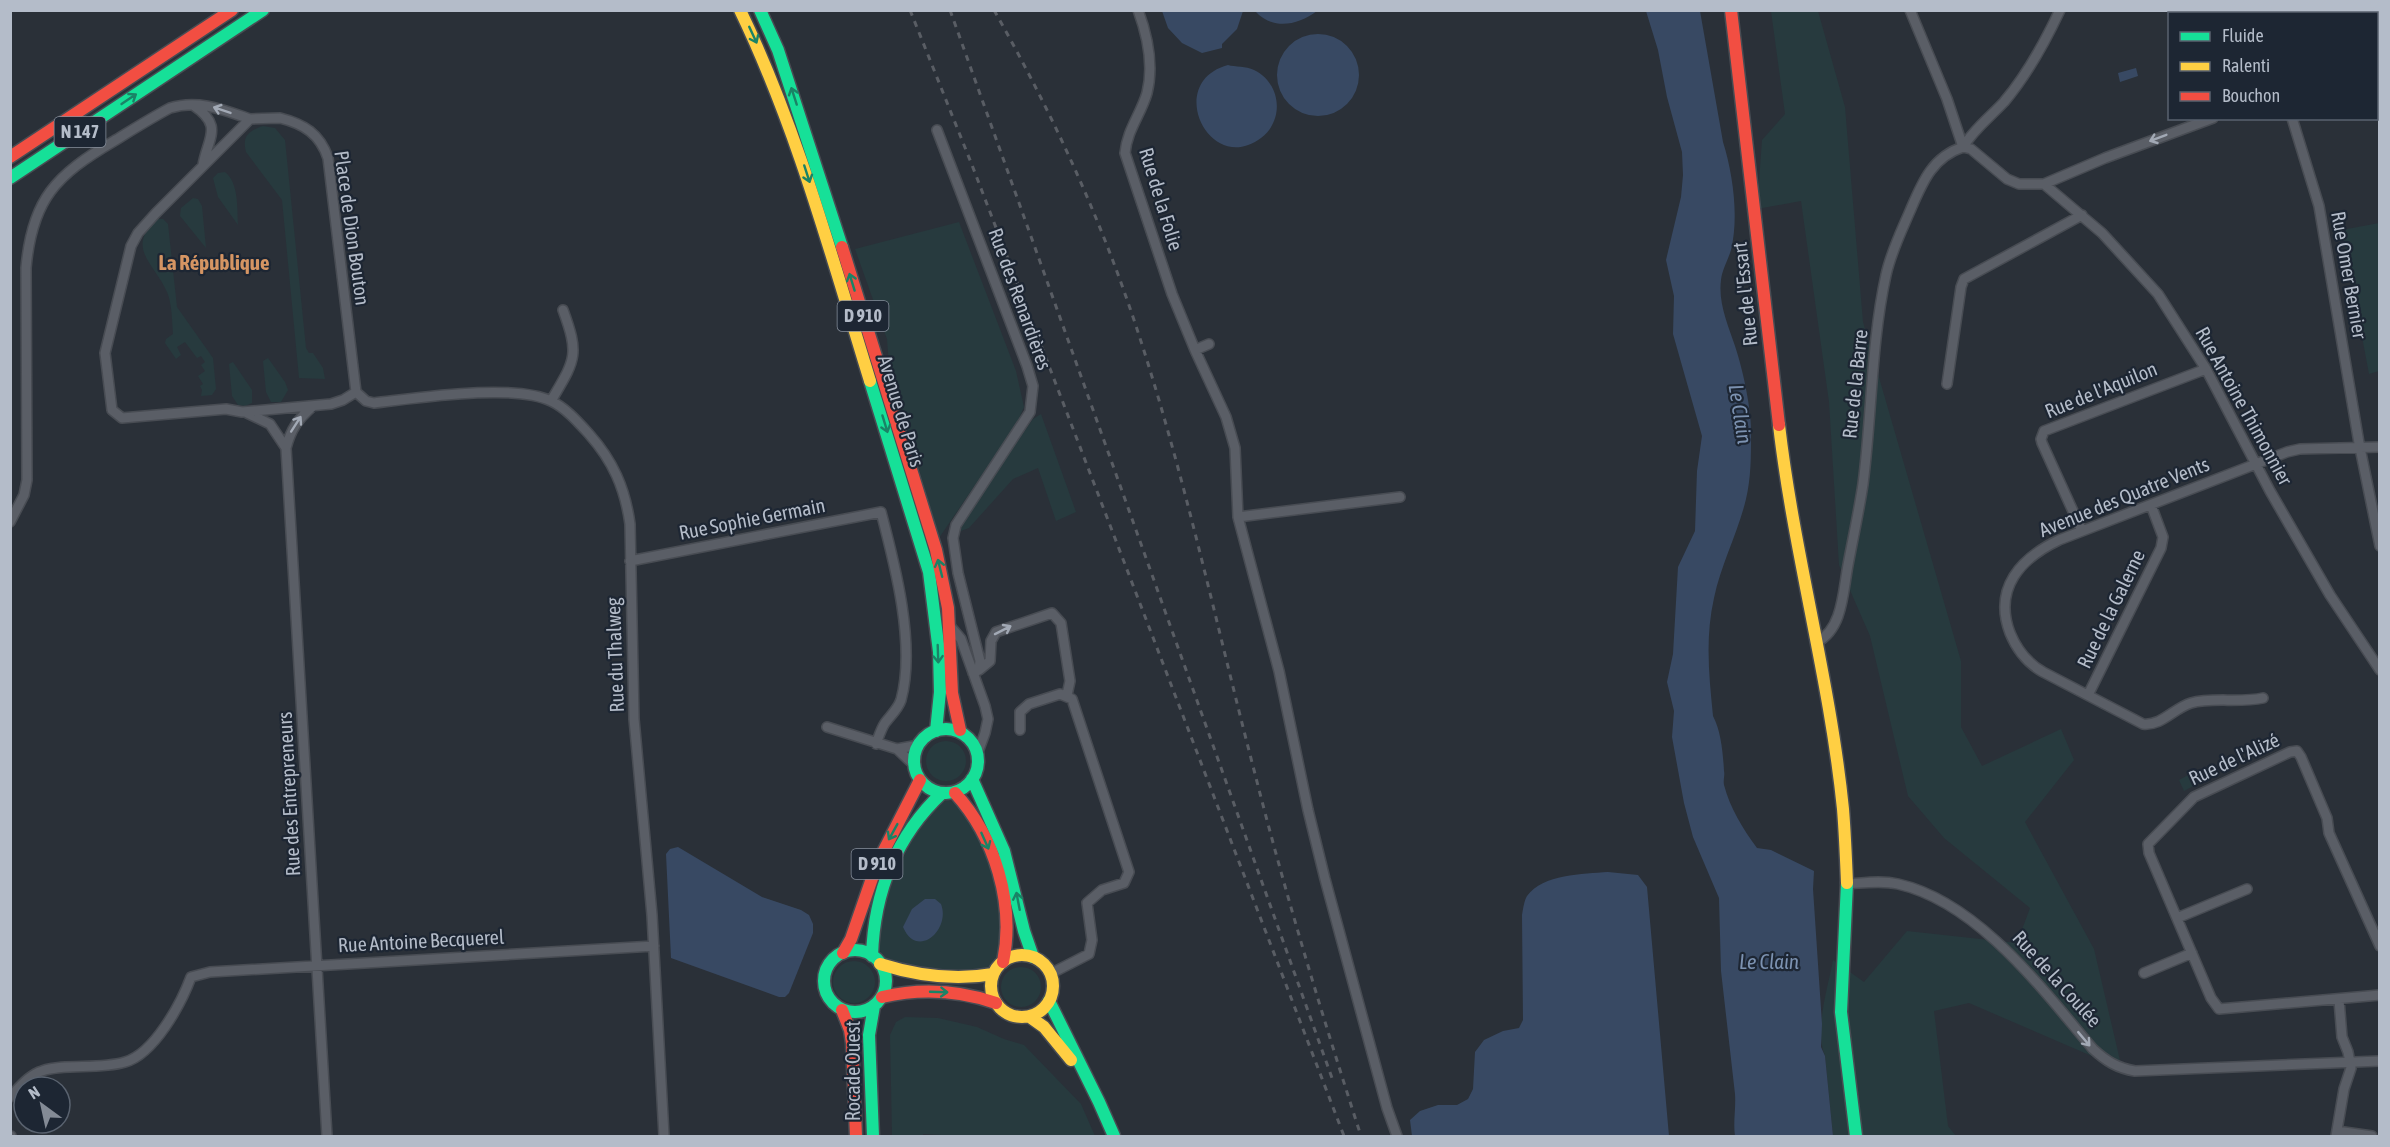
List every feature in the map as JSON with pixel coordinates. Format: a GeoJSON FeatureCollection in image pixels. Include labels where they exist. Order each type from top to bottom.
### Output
{"type":"FeatureCollection","features":[{"type":"Feature","properties":{"kind":"main road"},"geometry":{"type":"LineString","coordinates":[[103,96],[140,62],[217,10]]}},
{"type":"Feature","properties":{"kind":"main road","name":"N 147"},"geometry":{"type":"LineString","coordinates":[[10,157],[232,10]]}},
{"type":"Feature","properties":{"kind":"main road","name":"N 147"},"geometry":{"type":"LineString","coordinates":[[10,178],[263,10]]}},
{"type":"Feature","properties":{"kind":"main road"},"geometry":{"type":"LineString","coordinates":[[150,85],[198,60],[276,10]]}},
{"type":"Feature","properties":{"kind":"main road","name":"Avenue de Paris"},"geometry":{"type":"LineString","coordinates":[[740,10],[768,69],[804,167],[926,562],[937,631],[940,704],[936,731]]}},
{"type":"Feature","properties":{"kind":"main road","name":"Avenue de Paris"},"geometry":{"type":"LineString","coordinates":[[760,10],[788,78],[946,588],[950,626],[953,710],[960,730]]}},
{"type":"Feature","properties":{"kind":"main road","name":"Rue de l'Essart"},"geometry":{"type":"LineString","coordinates":[[1731,10],[1785,479],[1817,642]]}},
{"type":"Feature","properties":{"kind":"main road"},"geometry":{"type":"LineString","coordinates":[[10,150],[48,125],[88,105]]}},
{"type":"Feature","properties":{"kind":"main road"},"geometry":{"type":"LineString","coordinates":[[1817,642],[1843,809],[1847,884],[1841,1012],[1856,1137]]}},
{"type":"Feature","properties":{"kind":"main road"},"geometry":{"type":"LineString","coordinates":[[948,793],[964,788],[978,767],[978,752],[971,740],[960,730],[936,731],[919,745],[914,765],[920,780],[929,789],[948,793],[966,802],[975,816],[990,852],[1007,909],[1003,962]]}},
{"type":"Feature","properties":{"kind":"main road"},"geometry":{"type":"LineString","coordinates":[[972,779],[1004,851],[1016,889],[1028,945],[1033,957],[1050,974],[1053,987],[1049,1001],[1042,1010],[1030,1017],[1017,1017],[1005,1012],[996,1003],[985,999],[946,992],[901,991],[859,1012],[842,1010],[828,998],[823,981],[829,964],[843,953],[853,950],[906,973],[964,978],[993,974]]}},
{"type":"Feature","properties":{"kind":"main road","name":"D 910"},"geometry":{"type":"LineString","coordinates":[[843,953],[851,939],[881,855],[920,780]]}},
{"type":"Feature","properties":{"kind":"main road","name":"D 910"},"geometry":{"type":"LineString","coordinates":[[876,960],[876,910],[892,862],[910,828],[926,806],[948,793]]}},
{"type":"Feature","properties":{"kind":"main road"},"geometry":{"type":"LineString","coordinates":[[996,1003],[991,989],[993,974],[1003,962],[1017,955],[1033,957]]}},
{"type":"Feature","properties":{"kind":"main road"},"geometry":{"type":"LineString","coordinates":[[876,960],[886,980],[878,1001]]}},
{"type":"Feature","properties":{"kind":"main road","name":"Rocade Ouest"},"geometry":{"type":"LineString","coordinates":[[873,1137],[869,1035],[878,1001]]}},
{"type":"Feature","properties":{"kind":"main road"},"geometry":{"type":"LineString","coordinates":[[1049,1001],[1094,1090],[1113,1137]]}},
{"type":"Feature","properties":{"kind":"main road","name":"Rocade Ouest"},"geometry":{"type":"LineString","coordinates":[[842,1010],[850,1030],[852,1043],[856,1137]]}},
{"type":"Feature","properties":{"kind":"main road"},"geometry":{"type":"LineString","coordinates":[[1030,1017],[1058,1043],[1094,1090]]}},
{"type":"Feature","properties":{"kind":"street","name":"Rue de la Folie"},"geometry":{"type":"LineString","coordinates":[[1138,10],[1148,43],[1151,69],[1147,93],[1126,138],[1125,153],[1186,328],[1226,417],[1235,448],[1238,517],[1279,672],[1325,879],[1387,1108],[1397,1137]]}},
{"type":"Feature","properties":{"kind":"street"},"geometry":{"type":"LineString","coordinates":[[1910,10],[1947,99],[1963,147]]}},
{"type":"Feature","properties":{"kind":"street"},"geometry":{"type":"LineString","coordinates":[[1963,147],[1970,136],[2004,101],[2021,79],[2060,10]]}},
{"type":"Feature","properties":{"kind":"street"},"geometry":{"type":"LineString","coordinates":[[10,522],[24,495],[27,480],[26,268],[28,243],[40,207],[51,190],[80,162],[159,114],[180,105],[216,107],[250,119],[156,213],[130,246],[105,353],[112,410],[122,418],[226,409],[242,412],[270,424],[286,448]]}},
{"type":"Feature","properties":{"kind":"street"},"geometry":{"type":"LineString","coordinates":[[194,105],[208,117],[213,131],[205,152],[203,166]]}},
{"type":"Feature","properties":{"kind":"street","name":"Place de Dion Bouton"},"geometry":{"type":"LineString","coordinates":[[250,119],[280,118],[294,122],[306,127],[324,147],[328,158],[356,392]]}},
{"type":"Feature","properties":{"kind":"street"},"geometry":{"type":"LineString","coordinates":[[1963,147],[1971,149],[2007,179],[2019,184],[2044,184],[2105,158],[2208,120]]}},
{"type":"Feature","properties":{"kind":"street","name":"Rue Omer Bernier"},"geometry":{"type":"LineString","coordinates":[[2293,120],[2319,206],[2379,546]]}},
{"type":"Feature","properties":{"kind":"street","name":"Rue des Renardières"},"geometry":{"type":"LineString","coordinates":[[937,130],[1033,386],[1034,396],[1030,412],[956,525],[953,538],[958,573],[980,656],[976,671]]}},
{"type":"Feature","properties":{"kind":"street","name":"Rue de la Barre"},"geometry":{"type":"LineString","coordinates":[[1817,642],[1835,624],[1844,586],[1863,484],[1874,366],[1886,275],[1923,180],[1937,162],[1954,150],[1963,147]]}},
{"type":"Feature","properties":{"kind":"street","name":"Rue Antoine Thimonnier"},"geometry":{"type":"LineString","coordinates":[[2044,184],[2120,250],[2158,294],[2206,369],[2256,464],[2330,595],[2379,670]]}},
{"type":"Feature","properties":{"kind":"street"},"geometry":{"type":"LineString","coordinates":[[1947,384],[1964,279],[2082,215]]}},
{"type":"Feature","properties":{"kind":"street"},"geometry":{"type":"LineString","coordinates":[[551,401],[568,371],[574,346],[563,310]]}},
{"type":"Feature","properties":{"kind":"street"},"geometry":{"type":"LineString","coordinates":[[1195,350],[1209,344]]}},
{"type":"Feature","properties":{"kind":"street","name":"Rue de l'Aquilon"},"geometry":{"type":"LineString","coordinates":[[2082,531],[2042,443],[2044,431],[2206,369]]}},
{"type":"Feature","properties":{"kind":"street"},"geometry":{"type":"LineString","coordinates":[[242,412],[314,405],[342,400],[356,392]]}},
{"type":"Feature","properties":{"kind":"street","name":"Rue du Thalweg"},"geometry":{"type":"LineString","coordinates":[[356,392],[366,401],[374,403],[504,392],[527,393],[551,401],[576,420],[600,447],[618,476],[627,500],[634,719],[654,946],[664,1137]]}},
{"type":"Feature","properties":{"kind":"street"},"geometry":{"type":"LineString","coordinates":[[286,448],[291,430],[300,417],[314,405]]}},
{"type":"Feature","properties":{"kind":"street","name":"Avenue des Quatre Vents"},"geometry":{"type":"LineString","coordinates":[[2263,698],[2248,701],[2194,702],[2156,723],[2146,724],[2037,668],[2024,657],[2008,627],[2005,604],[2014,576],[2031,556],[2043,548],[2256,464],[2300,449],[2379,447]]}},
{"type":"Feature","properties":{"kind":"street","name":"Rue des Entrepreneurs"},"geometry":{"type":"LineString","coordinates":[[286,448],[327,1137]]}},
{"type":"Feature","properties":{"kind":"street"},"geometry":{"type":"LineString","coordinates":[[1238,517],[1400,497]]}},
{"type":"Feature","properties":{"kind":"street","name":"Rue de la Galerne"},"geometry":{"type":"LineString","coordinates":[[2088,695],[2161,548],[2163,537],[2151,505]]}},
{"type":"Feature","properties":{"kind":"street","name":"Rue Sophie Germain"},"geometry":{"type":"LineString","coordinates":[[630,561],[881,512],[903,615],[905,655],[901,701],[881,730],[876,744]]}},
{"type":"Feature","properties":{"kind":"street"},"geometry":{"type":"LineString","coordinates":[[976,671],[990,661],[991,641],[996,632],[1052,613],[1061,624],[1070,681],[1067,696]]}},
{"type":"Feature","properties":{"kind":"street","name":"Rue des Renardières"},"geometry":{"type":"LineString","coordinates":[[950,626],[961,639],[976,671],[987,719],[986,733],[978,752]]}},
{"type":"Feature","properties":{"kind":"street"},"geometry":{"type":"LineString","coordinates":[[1020,730],[1018,719],[1023,707],[1060,694],[1067,696],[1074,704],[1129,872],[1124,883],[1102,890],[1087,903],[1091,927],[1089,954],[1050,974]]}},
{"type":"Feature","properties":{"kind":"street"},"geometry":{"type":"LineString","coordinates":[[827,727],[897,749],[919,745]]}},
{"type":"Feature","properties":{"kind":"street"},"geometry":{"type":"LineString","coordinates":[[897,749],[914,765]]}},
{"type":"Feature","properties":{"kind":"street","name":"Rue de l'Alizé"},"geometry":{"type":"LineString","coordinates":[[2379,945],[2330,833],[2327,818],[2301,757],[2294,751],[2194,797],[2151,838],[2147,848],[2211,998],[2219,1009],[2379,995]]}},
{"type":"Feature","properties":{"kind":"street","name":"Rue de la Coulée"},"geometry":{"type":"LineString","coordinates":[[1847,884],[1887,882],[1908,887],[1942,902],[2005,947],[2092,1049],[2108,1062],[2122,1069],[2135,1071],[2379,1061]]}},
{"type":"Feature","properties":{"kind":"street"},"geometry":{"type":"LineString","coordinates":[[2177,918],[2247,889]]}},
{"type":"Feature","properties":{"kind":"street","name":"Rue Antoine Becquerel"},"geometry":{"type":"LineString","coordinates":[[10,1097],[40,1071],[106,1066],[126,1062],[138,1056],[180,1005],[191,978],[210,972],[654,946]]}},
{"type":"Feature","properties":{"kind":"street"},"geometry":{"type":"LineString","coordinates":[[2144,973],[2192,953]]}},
{"type":"Feature","properties":{"kind":"street"},"geometry":{"type":"LineString","coordinates":[[2339,1000],[2342,1037],[2350,1062],[2350,1074],[2343,1089],[2336,1134],[2372,1137]]}},
{"type":"Feature","properties":{"kind":"green space"},"geometry":{"type":"Polygon","coordinates":[[[1771,11],[1818,11],[1845,107],[1863,322],[1961,661],[1961,727],[1982,766],[2061,729],[2074,760],[2025,822],[2094,949],[2122,1069],[1969,1003],[1934,1011],[1948,1126],[1956,1136],[1833,1136],[1821,1022],[1833,960],[1864,982],[1907,931],[2017,943],[2030,908],[1944,838],[1908,796],[1870,636],[1839,565],[1829,402],[1801,201],[1757,209],[1762,140],[1785,114],[1771,11]]]}},
{"type":"Feature","properties":{"kind":"green space"},"geometry":{"type":"Polygon","coordinates":[[[263,126],[275,128],[285,140],[306,348],[309,353],[313,353],[323,368],[325,379],[299,378],[282,200],[246,152],[245,146],[247,135],[263,126]]]}},
{"type":"Feature","properties":{"kind":"green space"},"geometry":{"type":"Polygon","coordinates":[[[225,172],[235,189],[238,225],[218,197],[213,178],[218,173],[225,172]]]}},
{"type":"Feature","properties":{"kind":"green space"},"geometry":{"type":"Polygon","coordinates":[[[193,198],[198,199],[202,206],[206,248],[180,216],[181,208],[193,198]]]}},
{"type":"Feature","properties":{"kind":"green space"},"geometry":{"type":"Polygon","coordinates":[[[158,219],[163,219],[168,224],[177,307],[213,358],[216,389],[212,395],[201,396],[200,386],[203,384],[198,376],[205,371],[201,365],[205,362],[201,356],[197,358],[185,342],[177,347],[181,355],[176,359],[165,343],[166,339],[173,334],[170,301],[143,247],[143,238],[158,219]]]}},
{"type":"Feature","properties":{"kind":"green space"},"geometry":{"type":"Polygon","coordinates":[[[959,222],[1016,371],[1024,407],[1016,425],[939,538],[889,366],[887,339],[855,249],[959,222]]]}},
{"type":"Feature","properties":{"kind":"green space"},"geometry":{"type":"Polygon","coordinates":[[[2379,223],[2379,371],[2369,374],[2342,230],[2379,223]]]}},
{"type":"Feature","properties":{"kind":"green space"},"geometry":{"type":"Polygon","coordinates":[[[268,358],[288,390],[281,402],[271,402],[266,392],[263,361],[268,358]]]}},
{"type":"Feature","properties":{"kind":"green space"},"geometry":{"type":"Polygon","coordinates":[[[233,362],[252,390],[252,403],[245,406],[238,405],[232,396],[229,364],[233,362]]]}},
{"type":"Feature","properties":{"kind":"green space"},"geometry":{"type":"Polygon","coordinates":[[[1041,414],[1076,512],[1056,521],[1038,468],[1013,479],[969,528],[958,532],[962,520],[1033,419],[1041,414]]]}},
{"type":"Feature","properties":{"kind":"green space"},"geometry":{"type":"Polygon","coordinates":[[[946,741],[954,742],[960,747],[965,753],[965,769],[960,775],[954,780],[946,781],[938,780],[932,775],[927,769],[926,761],[927,753],[932,747],[938,742],[946,741]]]}},
{"type":"Feature","properties":{"kind":"green space"},"geometry":{"type":"Polygon","coordinates":[[[2192,773],[2197,784],[2184,791],[2179,780],[2192,773]]]}},
{"type":"Feature","properties":{"kind":"green space"},"geometry":{"type":"Polygon","coordinates":[[[948,800],[960,808],[972,824],[983,847],[999,899],[1002,946],[997,961],[992,966],[976,973],[940,973],[891,963],[882,955],[878,941],[886,896],[908,845],[935,808],[948,800]]]}},
{"type":"Feature","properties":{"kind":"green space"},"geometry":{"type":"Polygon","coordinates":[[[854,961],[869,967],[875,982],[869,997],[854,1003],[839,997],[833,982],[839,967],[854,961]]]}},
{"type":"Feature","properties":{"kind":"green space"},"geometry":{"type":"Polygon","coordinates":[[[1021,967],[1029,968],[1035,973],[1040,979],[1040,995],[1035,1001],[1029,1006],[1021,1007],[1013,1006],[1007,1001],[1002,995],[1001,987],[1002,979],[1007,973],[1013,968],[1021,967]]]}},
{"type":"Feature","properties":{"kind":"green space"},"geometry":{"type":"Polygon","coordinates":[[[905,1017],[938,1018],[977,1027],[1024,1045],[1081,1104],[1095,1136],[923,1134],[923,1136],[892,1136],[890,1035],[896,1022],[905,1017]]]}},
{"type":"Feature","properties":{"kind":"water"},"geometry":{"type":"Polygon","coordinates":[[[1162,10],[1243,11],[1237,29],[1222,44],[1222,48],[1202,53],[1182,43],[1168,28],[1162,10]]]}},
{"type":"Feature","properties":{"kind":"water"},"geometry":{"type":"Polygon","coordinates":[[[1255,11],[1317,11],[1302,20],[1286,24],[1270,21],[1255,11]]]}},
{"type":"Feature","properties":{"kind":"water","name":"Le Clain"},"geometry":{"type":"Polygon","coordinates":[[[1646,11],[1700,11],[1723,142],[1730,168],[1735,224],[1731,250],[1720,289],[1724,314],[1738,356],[1746,391],[1751,426],[1751,460],[1746,499],[1721,573],[1711,613],[1709,657],[1713,716],[1721,742],[1724,785],[1733,810],[1747,833],[1757,848],[1771,850],[1814,871],[1813,889],[1822,1024],[1821,1047],[1825,1056],[1833,1136],[1735,1136],[1735,1094],[1721,971],[1719,898],[1693,837],[1684,803],[1672,737],[1674,711],[1667,682],[1673,654],[1678,567],[1695,531],[1697,471],[1702,436],[1673,334],[1674,296],[1666,260],[1681,197],[1682,152],[1667,97],[1658,50],[1646,11]]]}},
{"type":"Feature","properties":{"kind":"water"},"geometry":{"type":"Polygon","coordinates":[[[1318,34],[1334,37],[1347,46],[1356,59],[1359,75],[1356,91],[1347,104],[1334,113],[1318,116],[1302,113],[1289,104],[1280,91],[1277,75],[1280,59],[1289,46],[1302,37],[1318,34]]]}},
{"type":"Feature","properties":{"kind":"water"},"geometry":{"type":"Polygon","coordinates":[[[1228,65],[1251,69],[1263,76],[1270,84],[1277,102],[1274,122],[1269,130],[1261,138],[1242,147],[1225,145],[1211,137],[1201,122],[1197,106],[1199,89],[1209,75],[1228,65]]]}},
{"type":"Feature","properties":{"kind":"water"},"geometry":{"type":"Polygon","coordinates":[[[2136,68],[2138,76],[2120,82],[2118,73],[2136,68]]]}},
{"type":"Feature","properties":{"kind":"water"},"geometry":{"type":"Polygon","coordinates":[[[678,847],[762,897],[801,910],[809,915],[813,924],[813,933],[789,993],[785,997],[779,997],[671,958],[666,854],[670,849],[678,847]]]}},
{"type":"Feature","properties":{"kind":"water"},"geometry":{"type":"Polygon","coordinates":[[[1608,872],[1638,875],[1647,887],[1669,1136],[1412,1136],[1410,1120],[1420,1111],[1438,1105],[1457,1105],[1468,1099],[1473,1089],[1475,1052],[1484,1040],[1503,1031],[1519,1028],[1523,1020],[1522,915],[1527,896],[1543,883],[1553,879],[1608,872]]]}},
{"type":"Feature","properties":{"kind":"water"},"geometry":{"type":"Polygon","coordinates":[[[925,899],[935,899],[941,904],[943,914],[937,931],[931,938],[916,941],[909,937],[903,927],[912,909],[925,899]]]}},
{"type":"Feature","properties":{"kind":"railway"},"geometry":{"type":"LineString","coordinates":[[910,10],[972,165],[1344,1136]]}},
{"type":"Feature","properties":{"kind":"railway"},"geometry":{"type":"LineString","coordinates":[[950,10],[1332,1078]]}},
{"type":"Feature","properties":{"kind":"railway"},"geometry":{"type":"LineString","coordinates":[[994,10],[1053,123],[1089,201],[1120,280],[1152,375],[1183,487],[1278,862],[1361,1136]]}},
{"type":"Feature","properties":{"kind":"traffic: fast"},"geometry":{"type":"LineString","coordinates":[[10,178],[263,10]]}},
{"type":"Feature","properties":{"kind":"traffic: fast"},"geometry":{"type":"LineString","coordinates":[[760,10],[778,50],[842,247]]}},
{"type":"Feature","properties":{"kind":"traffic: fast"},"geometry":{"type":"LineString","coordinates":[[870,381],[929,572],[939,652],[940,692],[936,731]]}},
{"type":"Feature","properties":{"kind":"traffic: fast"},"geometry":{"type":"LineString","coordinates":[[946,729],[958,731],[969,738],[976,749],[978,761],[976,773],[969,784],[958,791],[946,793],[934,791],[923,784],[916,773],[914,761],[916,749],[923,738],[934,731],[946,729]]}},
{"type":"Feature","properties":{"kind":"traffic: fast"},"geometry":{"type":"LineString","coordinates":[[972,779],[1004,851],[1024,931],[1033,957]]}},
{"type":"Feature","properties":{"kind":"traffic: fast"},"geometry":{"type":"LineString","coordinates":[[872,956],[877,910],[891,867],[912,828],[942,793]]}},
{"type":"Feature","properties":{"kind":"traffic: fast"},"geometry":{"type":"LineString","coordinates":[[1847,883],[1841,1012],[1856,1136]]}},
{"type":"Feature","properties":{"kind":"traffic: fast"},"geometry":{"type":"LineString","coordinates":[[855,950],[867,952],[877,959],[884,969],[886,981],[884,993],[877,1003],[867,1010],[855,1012],[843,1010],[833,1003],[826,993],[824,981],[826,969],[833,959],[843,952],[855,950]]}},
{"type":"Feature","properties":{"kind":"traffic: fast"},"geometry":{"type":"LineString","coordinates":[[1049,1001],[1114,1136]]}},
{"type":"Feature","properties":{"kind":"traffic: fast"},"geometry":{"type":"LineString","coordinates":[[873,1136],[869,1035],[874,1006]]}},
{"type":"Feature","properties":{"kind":"traffic: slow"},"geometry":{"type":"LineString","coordinates":[[740,10],[796,146],[870,381]]}},
{"type":"Feature","properties":{"kind":"traffic: slow"},"geometry":{"type":"LineString","coordinates":[[1779,425],[1794,521],[1830,713],[1843,809],[1847,883]]}},
{"type":"Feature","properties":{"kind":"traffic: slow"},"geometry":{"type":"LineString","coordinates":[[1022,955],[1044,964],[1053,986],[1044,1008],[1022,1017],[1000,1008],[991,986],[1000,964],[1022,955]]}},
{"type":"Feature","properties":{"kind":"traffic: slow"},"geometry":{"type":"LineString","coordinates":[[880,964],[908,972],[936,976],[964,977],[993,974]]}},
{"type":"Feature","properties":{"kind":"traffic: slow"},"geometry":{"type":"LineString","coordinates":[[1030,1017],[1044,1027],[1071,1060]]}},
{"type":"Feature","properties":{"kind":"traffic: jam"},"geometry":{"type":"LineString","coordinates":[[10,157],[232,10]]}},
{"type":"Feature","properties":{"kind":"traffic: jam"},"geometry":{"type":"LineString","coordinates":[[1731,10],[1779,425]]}},
{"type":"Feature","properties":{"kind":"traffic: jam"},"geometry":{"type":"LineString","coordinates":[[842,247],[936,550],[948,608],[952,693],[960,730]]}},
{"type":"Feature","properties":{"kind":"traffic: jam"},"geometry":{"type":"LineString","coordinates":[[843,953],[851,939],[877,864],[920,780]]}},
{"type":"Feature","properties":{"kind":"traffic: jam"},"geometry":{"type":"LineString","coordinates":[[955,793],[981,830],[998,872],[1004,895],[1006,917],[1003,962]]}},
{"type":"Feature","properties":{"kind":"traffic: jam"},"geometry":{"type":"LineString","coordinates":[[882,997],[911,992],[939,992],[968,995],[996,1003]]}},
{"type":"Feature","properties":{"kind":"traffic: jam"},"geometry":{"type":"LineString","coordinates":[[842,1010],[850,1030],[852,1043],[856,1136]]}},
{"type":"Feature","properties":{"kind":"district","name":"La République"},"geometry":{"type":"Point","coordinates":[214,263]}}]}
